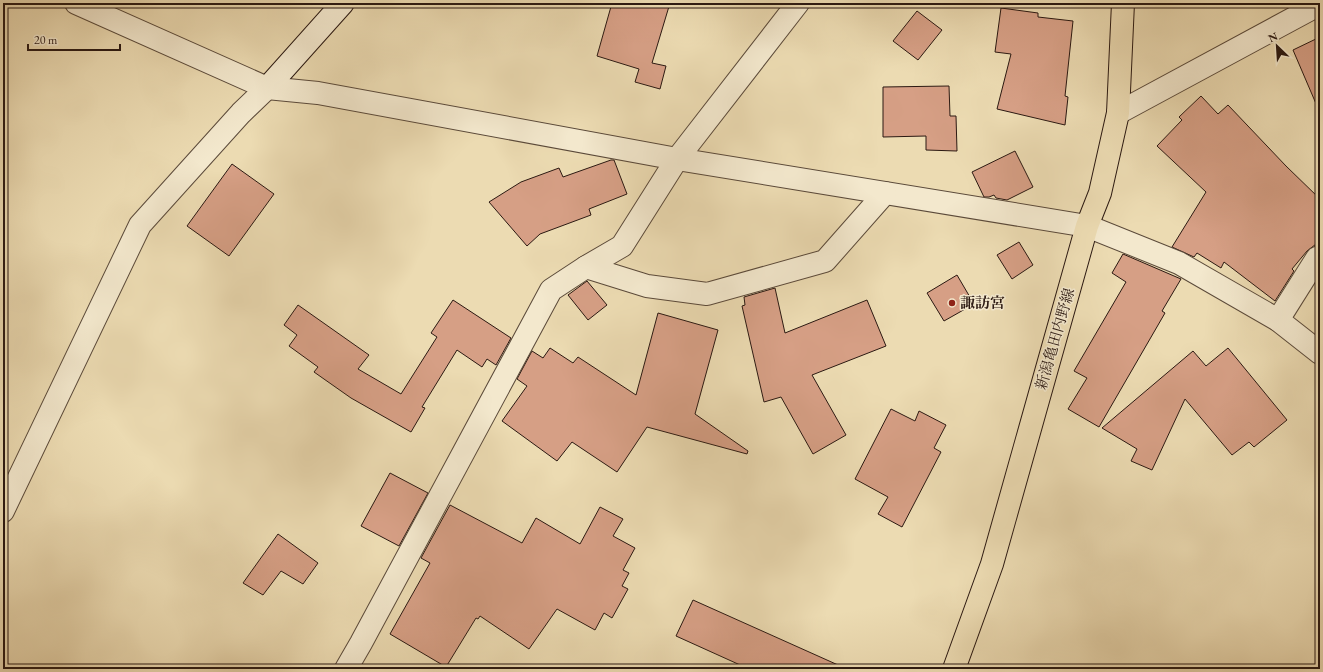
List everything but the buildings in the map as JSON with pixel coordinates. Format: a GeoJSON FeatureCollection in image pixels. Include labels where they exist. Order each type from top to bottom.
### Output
{"type":"FeatureCollection","features":[{"type":"Feature","properties":{"kind":"main road","name":"新潟亀田内野線"},"geometry":{"type":"LineString","coordinates":[[954,669],[992,564],[1087,226],[1100,193],[1118,113],[1123,3]]}},
{"type":"Feature","properties":{"kind":"street"},"geometry":{"type":"LineString","coordinates":[[76,3],[267,88],[318,93],[677,160],[1087,226],[1180,263],[1278,320],[1320,353]]}},
{"type":"Feature","properties":{"kind":"street"},"geometry":{"type":"LineString","coordinates":[[3,511],[140,225],[241,113],[267,88],[343,3]]}},
{"type":"Feature","properties":{"kind":"street"},"geometry":{"type":"LineString","coordinates":[[346,669],[362,643],[551,290],[622,246],[677,160],[798,3]]}},
{"type":"Feature","properties":{"kind":"street"},"geometry":{"type":"LineString","coordinates":[[1118,113],[1320,4]]}},
{"type":"Feature","properties":{"kind":"street"},"geometry":{"type":"LineString","coordinates":[[586,267],[647,286],[707,294],[825,261],[885,193]]}},
{"type":"Feature","properties":{"kind":"street"},"geometry":{"type":"LineString","coordinates":[[1278,320],[1317,258],[1320,257]]}},
{"type":"Feature","properties":{"kind":"place","name":"諏訪宮"},"geometry":{"type":"Point","coordinates":[952,303]}}]}
